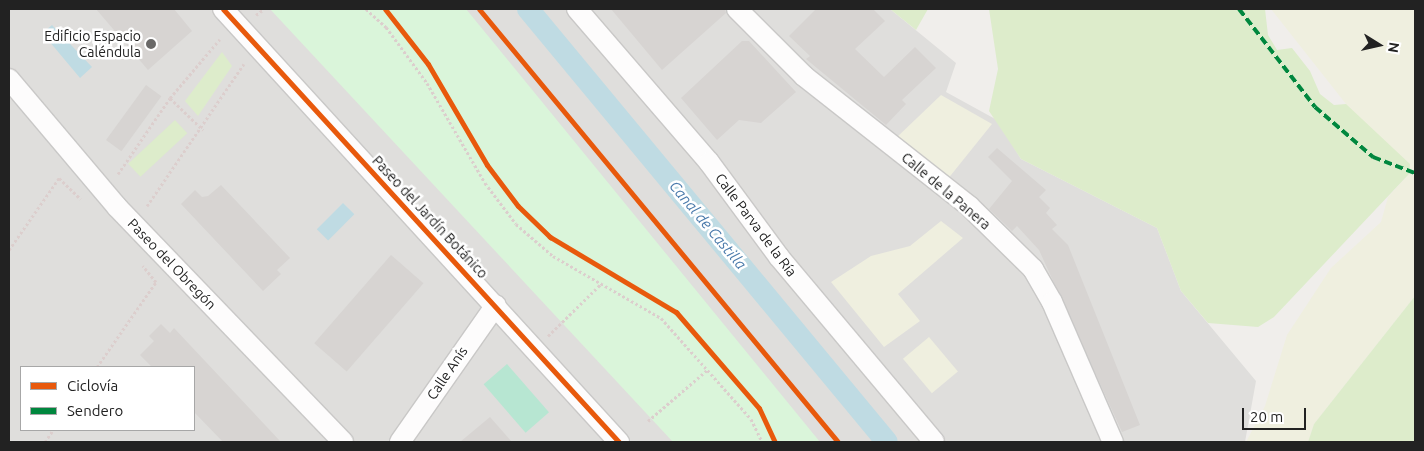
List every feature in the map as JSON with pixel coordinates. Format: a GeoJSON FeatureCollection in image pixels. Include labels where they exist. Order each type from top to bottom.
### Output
{"type":"FeatureCollection","features":[{"type":"Feature","properties":{"kind":"street","name":"Paseo del Jardín Botánico"},"geometry":{"type":"LineString","coordinates":[[222,9],[536,348],[619,442]]}},
{"type":"Feature","properties":{"kind":"street","name":"Calle Parva de la Ría"},"geometry":{"type":"LineString","coordinates":[[577,9],[709,162],[779,257],[934,442]]}},
{"type":"Feature","properties":{"kind":"street","name":"Calle de la Panera"},"geometry":{"type":"LineString","coordinates":[[737,9],[804,76],[969,206],[1033,269],[1052,302],[1113,442]]}},
{"type":"Feature","properties":{"kind":"street","name":"Paseo del Obregón"},"geometry":{"type":"LineString","coordinates":[[9,79],[117,207],[343,442]]}},
{"type":"Feature","properties":{"kind":"street","name":"Calle Anís"},"geometry":{"type":"LineString","coordinates":[[400,442],[496,305]]}},
{"type":"Feature","properties":{"kind":"path"},"geometry":{"type":"LineString","coordinates":[[366,9],[386,27],[427,83],[485,183],[516,224],[553,256],[661,318],[750,419],[762,442]]}},
{"type":"Feature","properties":{"kind":"path"},"geometry":{"type":"LineString","coordinates":[[122,179],[116,172],[170,98],[219,37],[224,44],[240,29]]}},
{"type":"Feature","properties":{"kind":"path"},"geometry":{"type":"LineString","coordinates":[[143,202],[148,208],[246,66],[240,60]]}},
{"type":"Feature","properties":{"kind":"path"},"geometry":{"type":"LineString","coordinates":[[170,98],[202,130]]}},
{"type":"Feature","properties":{"kind":"path"},"geometry":{"type":"LineString","coordinates":[[9,250],[59,178],[85,203]]}},
{"type":"Feature","properties":{"kind":"path"},"geometry":{"type":"LineString","coordinates":[[98,366],[156,282],[137,259]]}},
{"type":"Feature","properties":{"kind":"path"},"geometry":{"type":"LineString","coordinates":[[536,348],[601,284]]}},
{"type":"Feature","properties":{"kind":"path"},"geometry":{"type":"LineString","coordinates":[[648,421],[707,370]]}},
{"type":"Feature","properties":{"kind":"path"},"geometry":{"type":"LineString","coordinates":[[45,442],[52,431]]}},
{"type":"Feature","properties":{"kind":"shaded area"},"geometry":{"type":"Polygon","coordinates":[[[9,9],[890,9],[956,63],[946,92],[997,120],[1021,159],[1157,228],[1181,291],[1256,381],[1245,442],[9,442],[9,9]]]}},
{"type":"Feature","properties":{"kind":"green space"},"geometry":{"type":"Polygon","coordinates":[[[270,9],[466,9],[820,442],[673,442],[270,9]]]}},
{"type":"Feature","properties":{"kind":"green space"},"geometry":{"type":"Polygon","coordinates":[[[890,9],[928,9],[916,30],[890,9]]]}},
{"type":"Feature","properties":{"kind":"green space"},"geometry":{"type":"Polygon","coordinates":[[[989,9],[1265,9],[1268,35],[1277,50],[1292,48],[1310,71],[1320,94],[1334,105],[1346,104],[1410,164],[1409,174],[1274,317],[1258,327],[1208,323],[1181,291],[1157,228],[1021,159],[989,111],[998,69],[989,9]]]}},
{"type":"Feature","properties":{"kind":"green space"},"geometry":{"type":"Polygon","coordinates":[[[1271,9],[1415,9],[1415,296],[1314,424],[1308,442],[1246,442],[1265,406],[1287,335],[1331,268],[1381,222],[1388,197],[1409,174],[1346,104],[1271,9]]]}},
{"type":"Feature","properties":{"kind":"green space"},"geometry":{"type":"Polygon","coordinates":[[[222,52],[232,66],[198,116],[185,101],[222,52]]]}},
{"type":"Feature","properties":{"kind":"green space"},"geometry":{"type":"Polygon","coordinates":[[[941,95],[992,124],[947,180],[895,139],[941,95]]]}},
{"type":"Feature","properties":{"kind":"green space"},"geometry":{"type":"Polygon","coordinates":[[[175,120],[187,133],[140,177],[128,164],[175,120]]]}},
{"type":"Feature","properties":{"kind":"green space"},"geometry":{"type":"Polygon","coordinates":[[[941,221],[963,238],[898,294],[920,321],[884,347],[831,282],[871,256],[910,246],[941,221]]]}},
{"type":"Feature","properties":{"kind":"green space"},"geometry":{"type":"Polygon","coordinates":[[[1415,296],[1415,442],[1308,442],[1314,424],[1415,296]]]}},
{"type":"Feature","properties":{"kind":"green space"},"geometry":{"type":"Polygon","coordinates":[[[929,337],[958,371],[932,393],[903,359],[929,337]]]}},
{"type":"Feature","properties":{"kind":"green space"},"geometry":{"type":"Polygon","coordinates":[[[507,364],[549,412],[526,433],[484,384],[507,364]]]}},
{"type":"Feature","properties":{"kind":"water"},"geometry":{"type":"Polygon","coordinates":[[[52,25],[92,67],[80,78],[49,41],[51,39],[45,31],[52,25]]]}},
{"type":"Feature","properties":{"kind":"water"},"geometry":{"type":"Polygon","coordinates":[[[343,203],[354,214],[328,240],[317,229],[343,203]]]}},
{"type":"Feature","properties":{"kind":"building","name":"Edificio Espacio Caléndula"},"geometry":{"type":"Polygon","coordinates":[[[96,9],[174,9],[192,31],[148,70],[96,9]]]}},
{"type":"Feature","properties":{"kind":"building"},"geometry":{"type":"Polygon","coordinates":[[[611,9],[725,9],[726,13],[662,70],[611,9]]]}},
{"type":"Feature","properties":{"kind":"building"},"geometry":{"type":"Polygon","coordinates":[[[816,9],[873,9],[885,21],[855,49],[884,77],[915,47],[936,68],[902,100],[906,104],[886,125],[806,59],[810,56],[789,36],[816,9]]]}},
{"type":"Feature","properties":{"kind":"building"},"geometry":{"type":"Polygon","coordinates":[[[742,41],[749,41],[796,92],[761,123],[739,120],[717,140],[681,98],[742,41]]]}},
{"type":"Feature","properties":{"kind":"building"},"geometry":{"type":"Polygon","coordinates":[[[146,85],[161,96],[121,151],[106,140],[146,85]]]}},
{"type":"Feature","properties":{"kind":"building"},"geometry":{"type":"Polygon","coordinates":[[[997,148],[1046,190],[1039,197],[1050,208],[1046,213],[1057,225],[1052,229],[1068,245],[1140,425],[1122,432],[1039,250],[1017,226],[1012,231],[989,209],[1012,181],[988,157],[997,148]]]}},
{"type":"Feature","properties":{"kind":"building"},"geometry":{"type":"Polygon","coordinates":[[[221,185],[290,258],[277,270],[281,274],[263,291],[181,204],[195,190],[202,197],[208,196],[221,185]]]}},
{"type":"Feature","properties":{"kind":"building"},"geometry":{"type":"Polygon","coordinates":[[[391,255],[423,283],[347,372],[314,343],[391,255]]]}},
{"type":"Feature","properties":{"kind":"building"},"geometry":{"type":"Polygon","coordinates":[[[161,324],[170,333],[174,328],[281,442],[223,442],[195,413],[195,366],[151,366],[140,355],[154,341],[149,336],[161,324]]]}},
{"type":"Feature","properties":{"kind":"building"},"geometry":{"type":"Polygon","coordinates":[[[490,417],[512,442],[460,442],[490,417]]]}},
{"type":"Feature","properties":{"kind":"waterway","name":"Canal de Castilla"},"geometry":{"type":"LineString","coordinates":[[528,9],[887,442]]}},
{"type":"Feature","properties":{"kind":"marked path"},"geometry":{"type":"LineString","coordinates":[[1239,9],[1315,107],[1373,157],[1415,173]]}},
{"type":"Feature","properties":{"kind":"cycle path"},"geometry":{"type":"LineString","coordinates":[[223,9],[619,442]]}},
{"type":"Feature","properties":{"kind":"cycle path"},"geometry":{"type":"LineString","coordinates":[[385,9],[428,64],[487,165],[518,206],[550,237],[676,312],[759,408],[775,442]]}},
{"type":"Feature","properties":{"kind":"cycle path"},"geometry":{"type":"LineString","coordinates":[[479,9],[838,442]]}},
{"type":"Feature","properties":{"kind":"place","name":"Edificio Espacio Caléndula"},"geometry":{"type":"Point","coordinates":[151,44]}}]}
